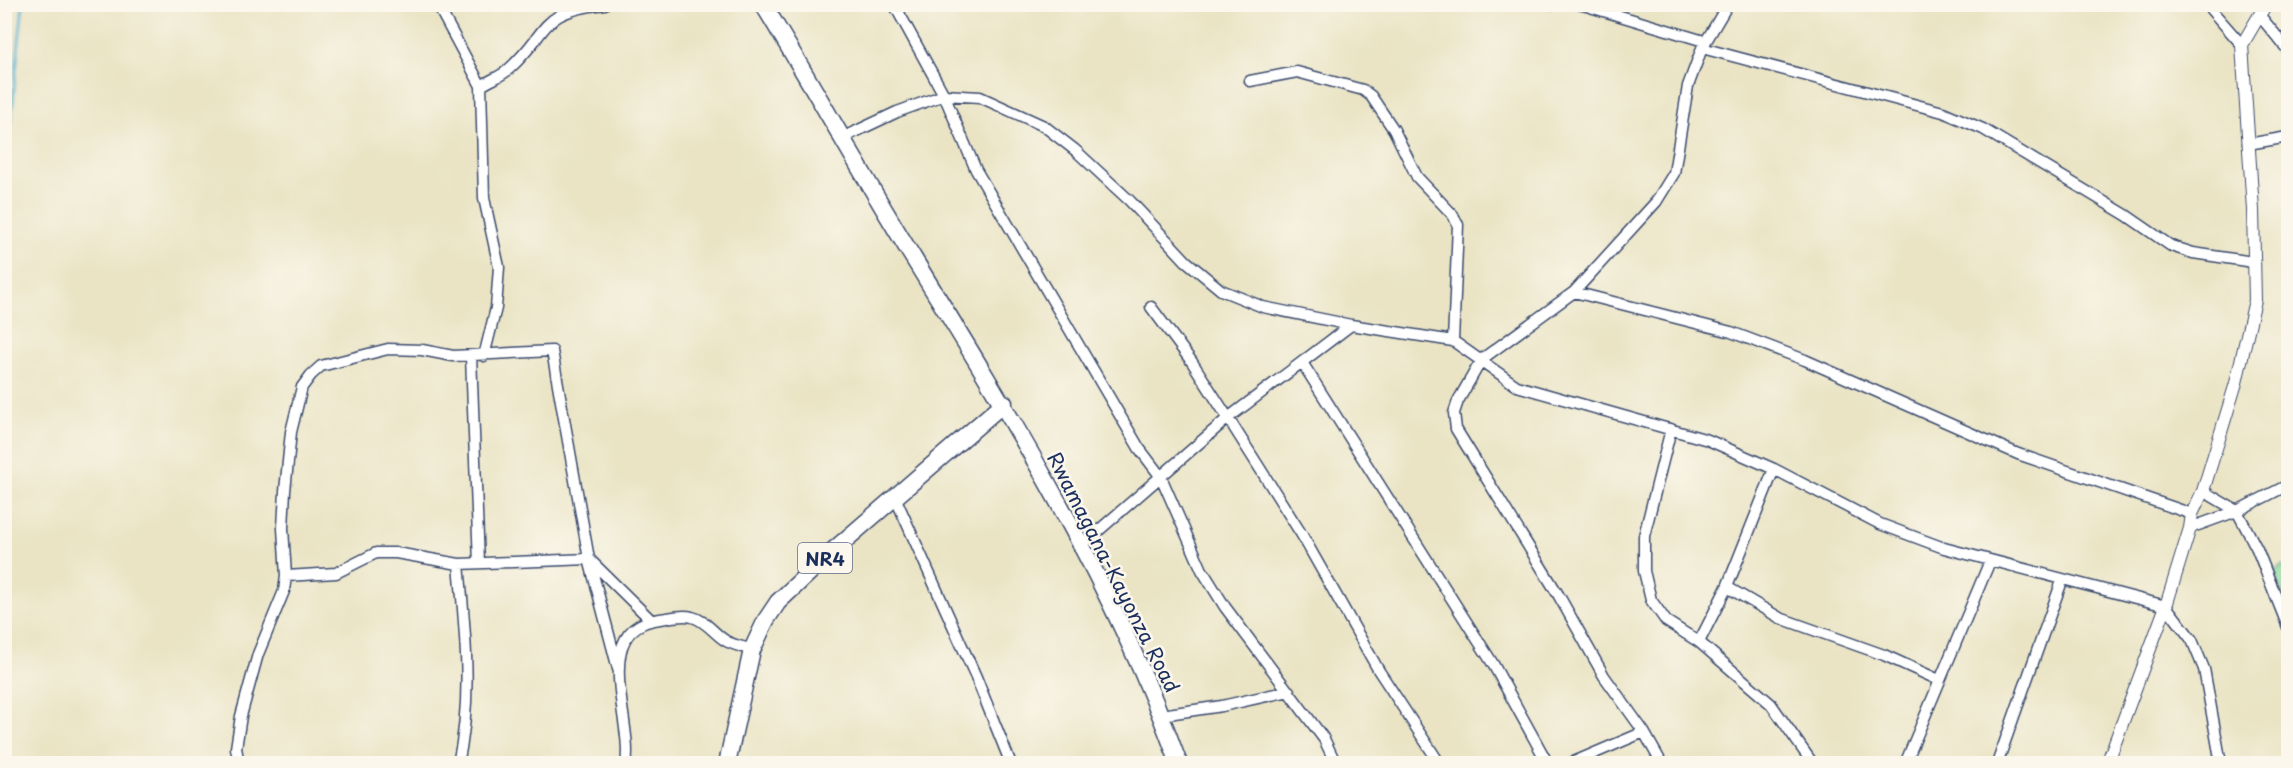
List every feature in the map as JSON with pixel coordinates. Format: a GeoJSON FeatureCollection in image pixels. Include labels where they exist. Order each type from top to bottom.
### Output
{"type":"FeatureCollection","features":[{"type":"Feature","properties":{"kind":"highway","name":"Rwamagana-Kayonza Road"},"geometry":{"type":"LineString","coordinates":[[763,4],[1004,403],[1082,545],[1161,715],[1179,764]]}},
{"type":"Feature","properties":{"kind":"highway","name":"NR4"},"geometry":{"type":"LineString","coordinates":[[727,764],[752,650],[766,620],[778,602],[1004,403]]}},
{"type":"Feature","properties":{"kind":"street"},"geometry":{"type":"LineString","coordinates":[[437,4],[482,86],[484,198],[500,267],[496,308],[484,356]]}},
{"type":"Feature","properties":{"kind":"street"},"geometry":{"type":"LineString","coordinates":[[482,86],[509,69],[546,23],[573,9],[605,4]]}},
{"type":"Feature","properties":{"kind":"street"},"geometry":{"type":"LineString","coordinates":[[894,4],[944,95],[976,170],[1139,448],[1161,477],[1202,570],[1225,607],[1323,739],[1336,764]]}},
{"type":"Feature","properties":{"kind":"street"},"geometry":{"type":"LineString","coordinates":[[1553,4],[1559,4]]}},
{"type":"Feature","properties":{"kind":"street"},"geometry":{"type":"LineString","coordinates":[[1580,4],[1704,41],[1688,86],[1674,173],[1656,202],[1574,292],[1482,359],[1458,401],[1454,413],[1456,429],[1560,596],[1604,676],[1644,732],[1662,764]]}},
{"type":"Feature","properties":{"kind":"street"},"geometry":{"type":"LineString","coordinates":[[1702,48],[1728,4]]}},
{"type":"Feature","properties":{"kind":"street"},"geometry":{"type":"LineString","coordinates":[[2206,4],[2242,45]]}},
{"type":"Feature","properties":{"kind":"street"},"geometry":{"type":"LineString","coordinates":[[2107,764],[2166,606],[2190,528],[2192,514],[2203,491],[2236,383],[2248,331],[2254,300],[2242,45],[2263,10],[2289,50]]}},
{"type":"Feature","properties":{"kind":"street"},"geometry":{"type":"LineString","coordinates":[[1702,48],[1943,112],[1983,129],[2126,215],[2171,246],[2193,253],[2253,262]]}},
{"type":"Feature","properties":{"kind":"street"},"geometry":{"type":"LineString","coordinates":[[1250,81],[1297,72],[1354,86],[1371,96],[1394,130],[1417,177],[1454,215],[1458,225],[1453,341]]}},
{"type":"Feature","properties":{"kind":"street"},"geometry":{"type":"LineString","coordinates":[[842,138],[897,112],[944,95],[980,97],[1044,126],[1083,157],[1130,201],[1186,261],[1221,290],[1263,307],[1351,325],[1453,341],[1482,359],[1502,377],[1517,386],[1708,440],[1774,469],[1880,524],[1944,548],[2062,581],[2166,606],[2192,640],[2204,669],[2221,764]]}},
{"type":"Feature","properties":{"kind":"street"},"geometry":{"type":"LineString","coordinates":[[2248,144],[2289,137]]}},
{"type":"Feature","properties":{"kind":"street"},"geometry":{"type":"LineString","coordinates":[[1574,292],[1731,332],[1805,360],[2018,454],[2192,514]]}},
{"type":"Feature","properties":{"kind":"street"},"geometry":{"type":"LineString","coordinates":[[1151,307],[1192,362],[1302,535],[1379,672],[1440,764]]}},
{"type":"Feature","properties":{"kind":"street"},"geometry":{"type":"LineString","coordinates":[[1082,545],[1228,418],[1303,364],[1351,325]]}},
{"type":"Feature","properties":{"kind":"street"},"geometry":{"type":"LineString","coordinates":[[239,764],[236,748],[241,716],[258,654],[284,591],[286,576],[283,528],[291,432],[302,387],[310,375],[321,366],[388,349],[471,356],[546,351],[554,355],[589,559],[618,669]]}},
{"type":"Feature","properties":{"kind":"street"},"geometry":{"type":"LineString","coordinates":[[471,356],[479,563]]}},
{"type":"Feature","properties":{"kind":"street"},"geometry":{"type":"LineString","coordinates":[[1303,364],[1492,663],[1548,764]]}},
{"type":"Feature","properties":{"kind":"street"},"geometry":{"type":"LineString","coordinates":[[1671,429],[1644,536],[1644,571],[1652,600],[1666,621],[1699,642],[1771,704],[1813,764]]}},
{"type":"Feature","properties":{"kind":"street"},"geometry":{"type":"LineString","coordinates":[[1699,642],[1727,587],[1774,469]]}},
{"type":"Feature","properties":{"kind":"street"},"geometry":{"type":"LineString","coordinates":[[2190,528],[2237,511],[2289,485]]}},
{"type":"Feature","properties":{"kind":"street"},"geometry":{"type":"LineString","coordinates":[[2203,491],[2237,511],[2257,549],[2289,627]]}},
{"type":"Feature","properties":{"kind":"street"},"geometry":{"type":"LineString","coordinates":[[896,497],[976,677],[1011,764]]}},
{"type":"Feature","properties":{"kind":"street"},"geometry":{"type":"LineString","coordinates":[[286,576],[336,573],[376,553],[396,553],[459,564],[589,559],[651,620]]}},
{"type":"Feature","properties":{"kind":"street"},"geometry":{"type":"LineString","coordinates":[[1905,764],[1990,561]]}},
{"type":"Feature","properties":{"kind":"street"},"geometry":{"type":"LineString","coordinates":[[458,764],[466,727],[466,644],[459,564]]}},
{"type":"Feature","properties":{"kind":"street"},"geometry":{"type":"LineString","coordinates":[[1997,764],[2062,581]]}},
{"type":"Feature","properties":{"kind":"street"},"geometry":{"type":"LineString","coordinates":[[1727,587],[1780,618],[1884,655],[1939,680]]}},
{"type":"Feature","properties":{"kind":"street"},"geometry":{"type":"LineString","coordinates":[[626,764],[628,740],[617,680],[619,657],[626,640],[637,628],[651,620],[688,616],[698,619],[725,641],[752,650]]}},
{"type":"Feature","properties":{"kind":"street"},"geometry":{"type":"LineString","coordinates":[[1161,715],[1222,706],[1289,691]]}},
{"type":"Feature","properties":{"kind":"street"},"geometry":{"type":"LineString","coordinates":[[1569,764],[1644,732]]}},
{"type":"Feature","properties":{"kind":"green space"},"geometry":{"type":"Polygon","coordinates":[[[2283,566],[2288,570],[2288,608],[2274,571],[2283,566]]]}},
{"type":"Feature","properties":{"kind":"waterway"},"geometry":{"type":"LineString","coordinates":[[4,184],[23,4]]}}]}
